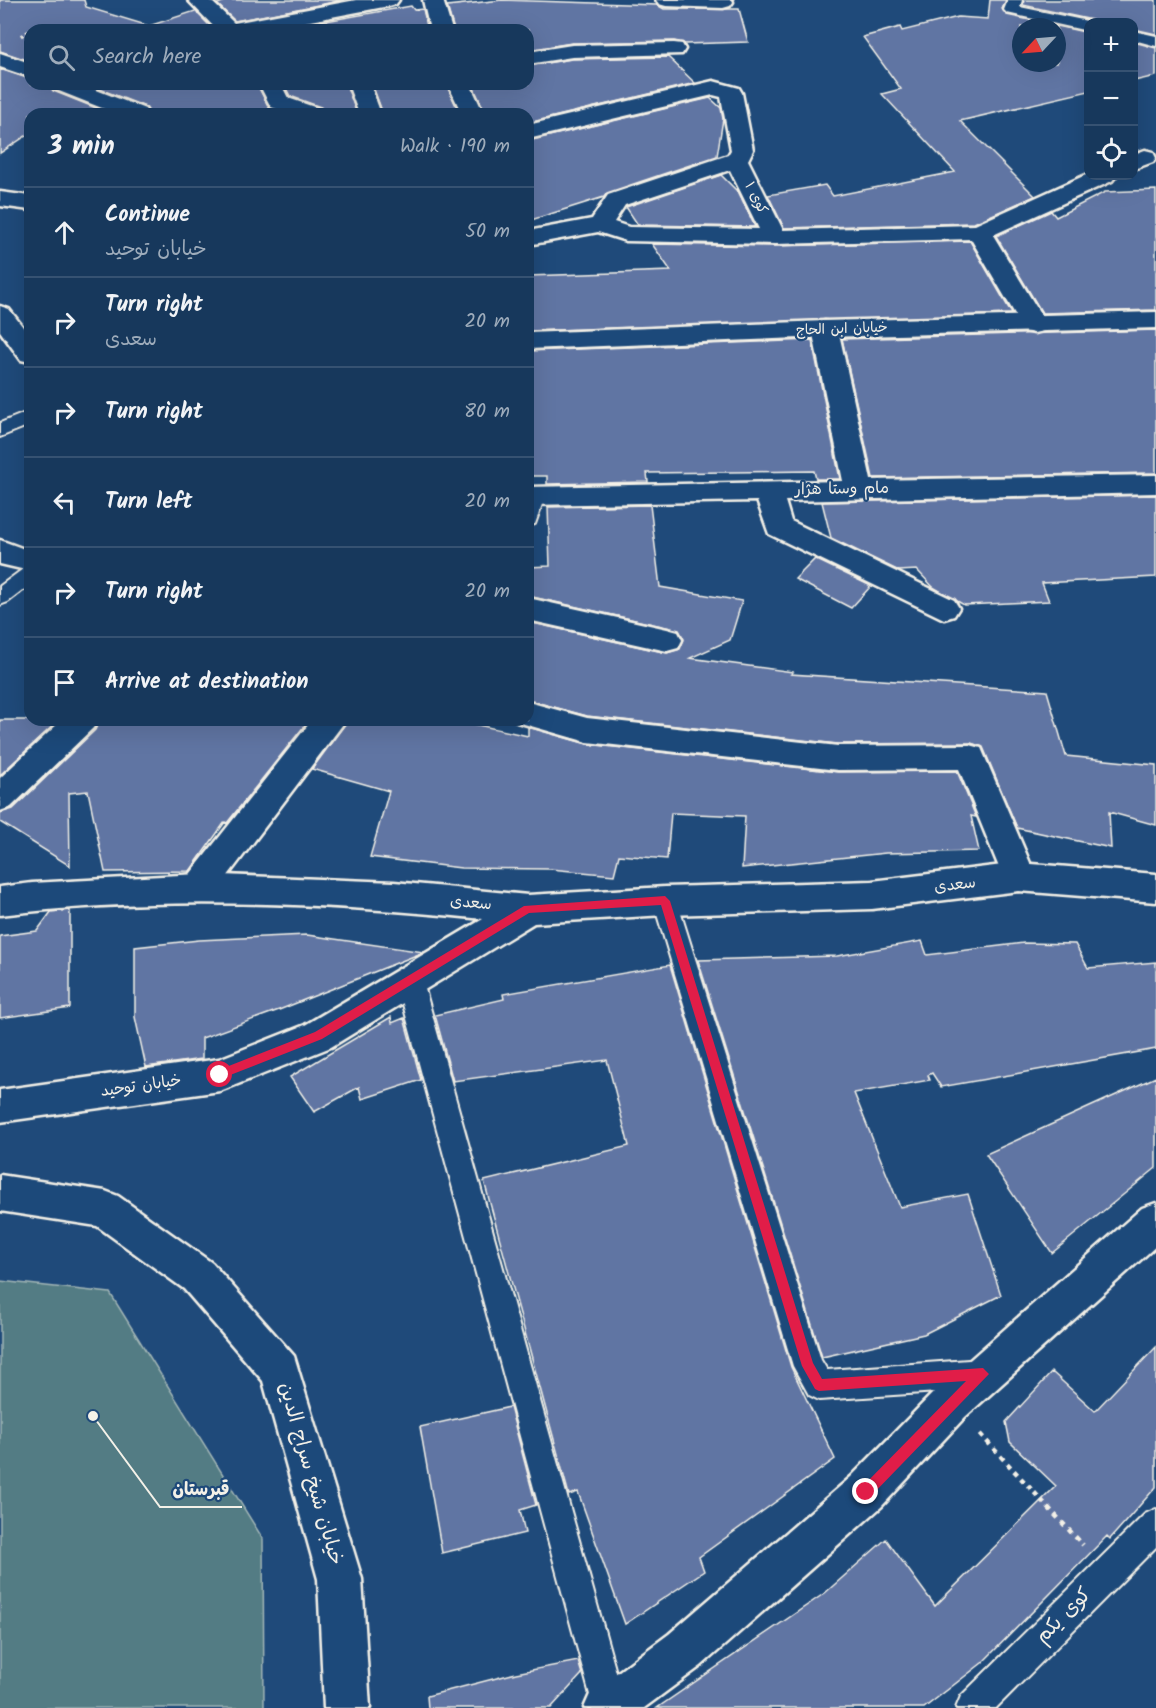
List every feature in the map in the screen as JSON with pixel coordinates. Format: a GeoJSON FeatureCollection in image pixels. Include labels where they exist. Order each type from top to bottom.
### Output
{"type":"FeatureCollection","features":[{"type":"Feature","properties":{"kind":"street"},"geometry":{"type":"LineString","coordinates":[[198,0],[223,24]]}},
{"type":"Feature","properties":{"kind":"street"},"geometry":{"type":"LineString","coordinates":[[266,24],[340,12],[389,0]]}},
{"type":"Feature","properties":{"kind":"street"},"geometry":{"type":"LineString","coordinates":[[433,0],[439,24]]}},
{"type":"Feature","properties":{"kind":"street"},"geometry":{"type":"LineString","coordinates":[[666,0],[723,2]]}},
{"type":"Feature","properties":{"kind":"street"},"geometry":{"type":"LineString","coordinates":[[534,57],[572,51],[674,49]]}},
{"type":"Feature","properties":{"kind":"street"},"geometry":{"type":"LineString","coordinates":[[0,59],[24,69]]}},
{"type":"Feature","properties":{"kind":"street"},"geometry":{"type":"LineString","coordinates":[[534,131],[713,88],[731,93],[742,150],[737,160],[616,200],[600,225]]}},
{"type":"Feature","properties":{"kind":"street"},"geometry":{"type":"LineString","coordinates":[[78,90],[122,108]]}},
{"type":"Feature","properties":{"kind":"street"},"geometry":{"type":"LineString","coordinates":[[273,90],[279,102],[296,108]]}},
{"type":"Feature","properties":{"kind":"street"},"geometry":{"type":"LineString","coordinates":[[361,90],[368,108]]}},
{"type":"Feature","properties":{"kind":"street"},"geometry":{"type":"LineString","coordinates":[[462,90],[470,108]]}},
{"type":"Feature","properties":{"kind":"street","name":"کوی ۱"},"geometry":{"type":"LineString","coordinates":[[737,160],[775,237]]}},
{"type":"Feature","properties":{"kind":"street"},"geometry":{"type":"LineString","coordinates":[[534,237],[600,225],[626,234],[775,237],[979,232],[1095,180]]}},
{"type":"Feature","properties":{"kind":"street"},"geometry":{"type":"LineString","coordinates":[[0,199],[24,202]]}},
{"type":"Feature","properties":{"kind":"street"},"geometry":{"type":"LineString","coordinates":[[979,232],[1034,325]]}},
{"type":"Feature","properties":{"kind":"street","name":"خیابان ابن الحاج"},"geometry":{"type":"LineString","coordinates":[[534,341],[825,329],[1156,320]]}},
{"type":"Feature","properties":{"kind":"street"},"geometry":{"type":"LineString","coordinates":[[15,325],[24,342]]}},
{"type":"Feature","properties":{"kind":"street"},"geometry":{"type":"LineString","coordinates":[[825,329],[859,489]]}},
{"type":"Feature","properties":{"kind":"street","name":"مام وستا هژار"},"geometry":{"type":"LineString","coordinates":[[534,504],[768,491],[1156,484]]}},
{"type":"Feature","properties":{"kind":"street"},"geometry":{"type":"LineString","coordinates":[[768,491],[779,527],[944,608]]}},
{"type":"Feature","properties":{"kind":"street"},"geometry":{"type":"LineString","coordinates":[[0,550],[11,557],[24,560]]}},
{"type":"Feature","properties":{"kind":"street"},"geometry":{"type":"LineString","coordinates":[[534,610],[667,640]]}},
{"type":"Feature","properties":{"kind":"street"},"geometry":{"type":"LineString","coordinates":[[534,716],[587,729],[838,758],[970,757],[1019,877]]}},
{"type":"Feature","properties":{"kind":"street"},"geometry":{"type":"LineString","coordinates":[[0,798],[76,726]]}},
{"type":"Feature","properties":{"kind":"street"},"geometry":{"type":"LineString","coordinates":[[199,888],[325,726]]}},
{"type":"Feature","properties":{"kind":"street","name":"سعدی"},"geometry":{"type":"LineString","coordinates":[[0,901],[199,888],[394,897],[528,909],[665,901],[872,895],[1019,877],[1156,888]]}},
{"type":"Feature","properties":{"kind":"street","name":"خیابان توحید"},"geometry":{"type":"LineString","coordinates":[[0,1106],[220,1075],[318,1036],[528,909]]}},
{"type":"Feature","properties":{"kind":"street","name":"خیابان شیخ سراج الدین"},"geometry":{"type":"LineString","coordinates":[[0,1193],[105,1209],[198,1276],[280,1370],[340,1579],[347,1708]]}},
{"type":"Feature","properties":{"kind":"street"},"geometry":{"type":"LineString","coordinates":[[608,1707],[686,1650],[866,1492],[951,1403],[1156,1221]]}},
{"type":"Feature","properties":{"kind":"lane"},"geometry":{"type":"LineString","coordinates":[[1013,5],[1084,25]]}},
{"type":"Feature","properties":{"kind":"lane"},"geometry":{"type":"LineString","coordinates":[[1138,37],[1156,41]]}},
{"type":"Feature","properties":{"kind":"lane"},"geometry":{"type":"LineString","coordinates":[[0,431],[24,420]]}},
{"type":"Feature","properties":{"kind":"lane"},"geometry":{"type":"LineString","coordinates":[[0,597],[24,579]]}},
{"type":"Feature","properties":{"kind":"lane"},"geometry":{"type":"LineString","coordinates":[[665,901],[808,1366],[819,1385],[983,1374]]}},
{"type":"Feature","properties":{"kind":"lane"},"geometry":{"type":"LineString","coordinates":[[410,982],[608,1707]]}},
{"type":"Feature","properties":{"kind":"lane","name":"کوی یکم"},"geometry":{"type":"LineString","coordinates":[[972,1708],[1156,1525]]}},
{"type":"Feature","properties":{"kind":"path"},"geometry":{"type":"LineString","coordinates":[[951,1403],[1108,1572]]}},
{"type":"Feature","properties":{"kind":"green space"},"geometry":{"type":"Polygon","coordinates":[[[0,1281],[110,1293],[263,1539],[264,1708],[0,1708],[0,1281]]]}},
{"type":"Feature","properties":{"kind":"building"},"geometry":{"type":"Polygon","coordinates":[[[0,0],[84,0],[86,7],[142,24],[24,24],[24,59],[0,51],[0,0]]]}},
{"type":"Feature","properties":{"kind":"building"},"geometry":{"type":"Polygon","coordinates":[[[228,0],[344,0],[235,21],[217,4],[228,0]]]}},
{"type":"Feature","properties":{"kind":"building"},"geometry":{"type":"Polygon","coordinates":[[[502,0],[657,5],[664,9],[739,9],[748,42],[572,43],[534,49],[534,24],[452,24],[447,6],[502,0]]]}},
{"type":"Feature","properties":{"kind":"building"},"geometry":{"type":"Polygon","coordinates":[[[990,0],[1006,0],[1002,9],[1007,15],[1021,18],[1012,18],[1012,72],[1066,72],[1066,28],[1084,32],[1084,92],[960,121],[1035,196],[974,223],[784,228],[768,195],[825,185],[833,196],[955,172],[882,94],[901,89],[863,37],[900,27],[902,31],[958,17],[988,19],[990,0]]]}},
{"type":"Feature","properties":{"kind":"building"},"geometry":{"type":"Polygon","coordinates":[[[1024,0],[1156,0],[1156,34],[1138,30],[1138,18],[1084,18],[1023,5],[1024,0]]]}},
{"type":"Feature","properties":{"kind":"building"},"geometry":{"type":"Polygon","coordinates":[[[411,6],[414,10],[423,9],[427,24],[309,24],[411,6]]]}},
{"type":"Feature","properties":{"kind":"building"},"geometry":{"type":"Polygon","coordinates":[[[195,11],[208,24],[155,24],[195,11]]]}},
{"type":"Feature","properties":{"kind":"building"},"geometry":{"type":"Polygon","coordinates":[[[1138,43],[1156,48],[1156,76],[1138,80],[1138,43]]]}},
{"type":"Feature","properties":{"kind":"building"},"geometry":{"type":"Polygon","coordinates":[[[668,57],[695,83],[534,122],[534,108],[483,108],[475,90],[534,90],[534,65],[572,59],[668,57]]]}},
{"type":"Feature","properties":{"kind":"building"},"geometry":{"type":"Polygon","coordinates":[[[0,69],[24,77],[24,90],[52,90],[96,108],[24,108],[24,137],[0,153],[0,69]]]}},
{"type":"Feature","properties":{"kind":"building"},"geometry":{"type":"Polygon","coordinates":[[[102,90],[260,90],[269,108],[147,108],[102,90]]]}},
{"type":"Feature","properties":{"kind":"building"},"geometry":{"type":"Polygon","coordinates":[[[287,90],[348,90],[355,108],[322,108],[290,96],[287,90]]]}},
{"type":"Feature","properties":{"kind":"building"},"geometry":{"type":"Polygon","coordinates":[[[374,90],[449,90],[457,108],[381,108],[374,90]]]}},
{"type":"Feature","properties":{"kind":"building"},"geometry":{"type":"Polygon","coordinates":[[[710,98],[721,108],[723,119],[717,156],[607,193],[604,197],[534,219],[534,140],[710,98]]]}},
{"type":"Feature","properties":{"kind":"building"},"geometry":{"type":"Polygon","coordinates":[[[721,175],[739,193],[755,227],[638,225],[626,207],[721,175]]]}},
{"type":"Feature","properties":{"kind":"building"},"geometry":{"type":"Polygon","coordinates":[[[1156,190],[1156,310],[1042,313],[996,236],[1051,211],[1056,217],[1105,192],[1156,190]]]}},
{"type":"Feature","properties":{"kind":"building"},"geometry":{"type":"Polygon","coordinates":[[[970,241],[1012,314],[534,331],[534,276],[671,271],[652,244],[775,246],[970,241]]]}},
{"type":"Feature","properties":{"kind":"building"},"geometry":{"type":"Polygon","coordinates":[[[1156,330],[1156,473],[873,478],[842,339],[1156,330]]]}},
{"type":"Feature","properties":{"kind":"building"},"geometry":{"type":"Polygon","coordinates":[[[812,340],[840,479],[816,479],[814,471],[647,473],[648,482],[547,484],[547,476],[534,476],[534,351],[812,340]]]}},
{"type":"Feature","properties":{"kind":"building"},"geometry":{"type":"Polygon","coordinates":[[[1156,495],[1156,577],[1042,583],[1049,601],[964,605],[933,587],[917,570],[899,571],[831,538],[822,502],[1156,495]]]}},
{"type":"Feature","properties":{"kind":"building"},"geometry":{"type":"Polygon","coordinates":[[[650,505],[660,587],[742,601],[730,640],[690,658],[793,672],[791,674],[1047,691],[1066,756],[1156,765],[1156,825],[1109,812],[1111,848],[1017,828],[983,747],[971,743],[838,744],[587,716],[534,702],[534,623],[667,653],[680,649],[684,639],[679,630],[534,597],[534,567],[550,566],[548,507],[650,505]]]}},
{"type":"Feature","properties":{"kind":"building"},"geometry":{"type":"Polygon","coordinates":[[[815,559],[871,586],[851,608],[795,579],[815,559]]]}},
{"type":"Feature","properties":{"kind":"building"},"geometry":{"type":"Polygon","coordinates":[[[0,720],[24,720],[24,726],[53,726],[0,775],[0,720]]]}},
{"type":"Feature","properties":{"kind":"building"},"geometry":{"type":"Polygon","coordinates":[[[97,726],[304,726],[227,823],[225,822],[190,871],[105,872],[88,791],[69,793],[70,866],[0,822],[0,813],[13,809],[97,726]]]}},
{"type":"Feature","properties":{"kind":"building"},"geometry":{"type":"Polygon","coordinates":[[[344,726],[482,726],[528,736],[528,727],[587,744],[838,772],[957,771],[976,817],[971,816],[979,851],[886,853],[742,868],[745,816],[671,813],[667,859],[619,855],[614,875],[550,869],[461,868],[370,857],[389,791],[312,769],[344,726]]]}},
{"type":"Feature","properties":{"kind":"building"},"geometry":{"type":"Polygon","coordinates":[[[70,910],[70,1008],[0,1018],[0,936],[37,931],[51,912],[70,910]]]}},
{"type":"Feature","properties":{"kind":"building"},"geometry":{"type":"Polygon","coordinates":[[[307,935],[424,952],[202,1038],[202,1059],[146,1067],[135,1017],[135,947],[199,940],[307,935]]]}},
{"type":"Feature","properties":{"kind":"building"},"geometry":{"type":"Polygon","coordinates":[[[922,941],[927,955],[1024,943],[1075,944],[1088,968],[1156,962],[1156,1049],[941,1087],[932,1073],[928,1075],[930,1080],[854,1093],[900,1207],[968,1194],[1001,1295],[924,1334],[822,1357],[698,960],[837,956],[922,941]]]}},
{"type":"Feature","properties":{"kind":"building"},"geometry":{"type":"Polygon","coordinates":[[[670,965],[791,1367],[835,1459],[699,1557],[704,1571],[625,1624],[578,1492],[569,1495],[484,1181],[629,1146],[607,1060],[453,1081],[435,1015],[504,999],[503,994],[670,965]]]}},
{"type":"Feature","properties":{"kind":"building"},"geometry":{"type":"Polygon","coordinates":[[[391,1017],[392,1023],[404,1018],[421,1080],[362,1099],[359,1087],[314,1112],[290,1077],[391,1017]]]}},
{"type":"Feature","properties":{"kind":"building"},"geometry":{"type":"Polygon","coordinates":[[[1156,1077],[1156,1168],[1052,1253],[986,1154],[1156,1077]]]}},
{"type":"Feature","properties":{"kind":"building"},"geometry":{"type":"Polygon","coordinates":[[[1156,1347],[1156,1487],[1110,1539],[1107,1536],[982,1663],[924,1708],[657,1708],[825,1593],[886,1539],[935,1606],[1056,1486],[1010,1442],[1006,1422],[1052,1372],[1095,1411],[1156,1347]]]}},
{"type":"Feature","properties":{"kind":"building"},"geometry":{"type":"Polygon","coordinates":[[[510,1407],[536,1505],[520,1510],[525,1533],[442,1553],[420,1427],[510,1407]]]}},
{"type":"Feature","properties":{"kind":"building"},"geometry":{"type":"Polygon","coordinates":[[[578,1661],[582,1674],[551,1708],[428,1708],[427,1696],[516,1673],[578,1661]]]}},
{"type":"Feature","properties":{"kind":"place","name":"قبرستان"},"geometry":{"type":"Point","coordinates":[93,1416]}},
{"type":"Feature","properties":{"kind":"route"},"geometry":{"type":"LineString","coordinates":[[220,1075],[318,1036],[528,909],[665,901],[808,1366],[819,1385],[983,1374],[951,1403],[866,1492]]}}]}
